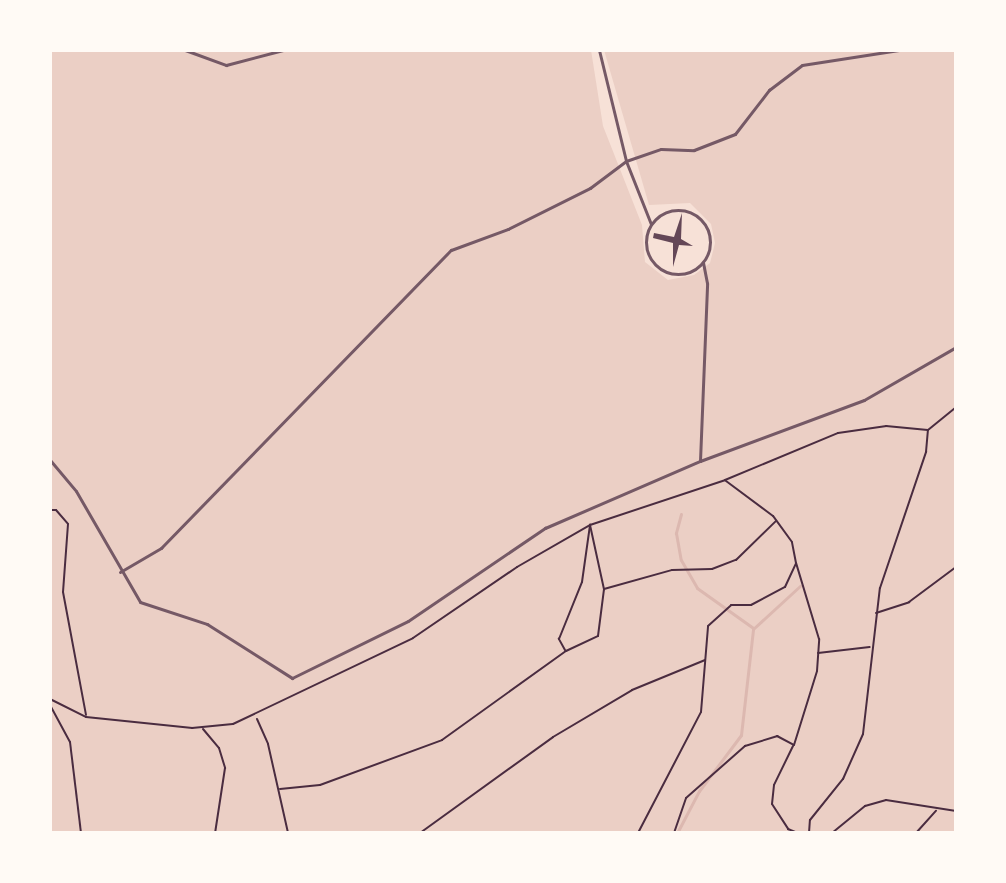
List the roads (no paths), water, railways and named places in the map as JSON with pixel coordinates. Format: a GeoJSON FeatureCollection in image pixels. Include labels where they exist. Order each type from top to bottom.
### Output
{"type":"FeatureCollection","features":[{"type":"Feature","properties":{"kind":"lane"},"geometry":{"type":"LineString","coordinates":[[185,50],[226,65],[283,50]]}},
{"type":"Feature","properties":{"kind":"lane"},"geometry":{"type":"LineString","coordinates":[[599,50],[626,161],[651,224],[646,244],[654,264],[673,274],[703,262]]}},
{"type":"Feature","properties":{"kind":"lane"},"geometry":{"type":"LineString","coordinates":[[119,572],[161,548],[451,250],[508,229],[590,188],[626,161],[661,149],[694,150],[735,134],[769,90],[802,65],[899,50]]}},
{"type":"Feature","properties":{"kind":"lane"},"geometry":{"type":"LineString","coordinates":[[651,224],[677,210],[697,216],[709,243],[703,262],[707,283],[700,461]]}},
{"type":"Feature","properties":{"kind":"lane"},"geometry":{"type":"LineString","coordinates":[[50,460],[76,491],[119,572],[140,602],[207,624],[292,678],[408,621],[545,528],[700,461],[864,400],[956,347]]}},
{"type":"Feature","properties":{"kind":"waterway"},"geometry":{"type":"LineString","coordinates":[[681,514],[676,533],[681,560],[697,588],[753,628]]}},
{"type":"Feature","properties":{"kind":"waterway"},"geometry":{"type":"LineString","coordinates":[[677,833],[699,791],[741,735],[753,629],[800,586]]}}]}
